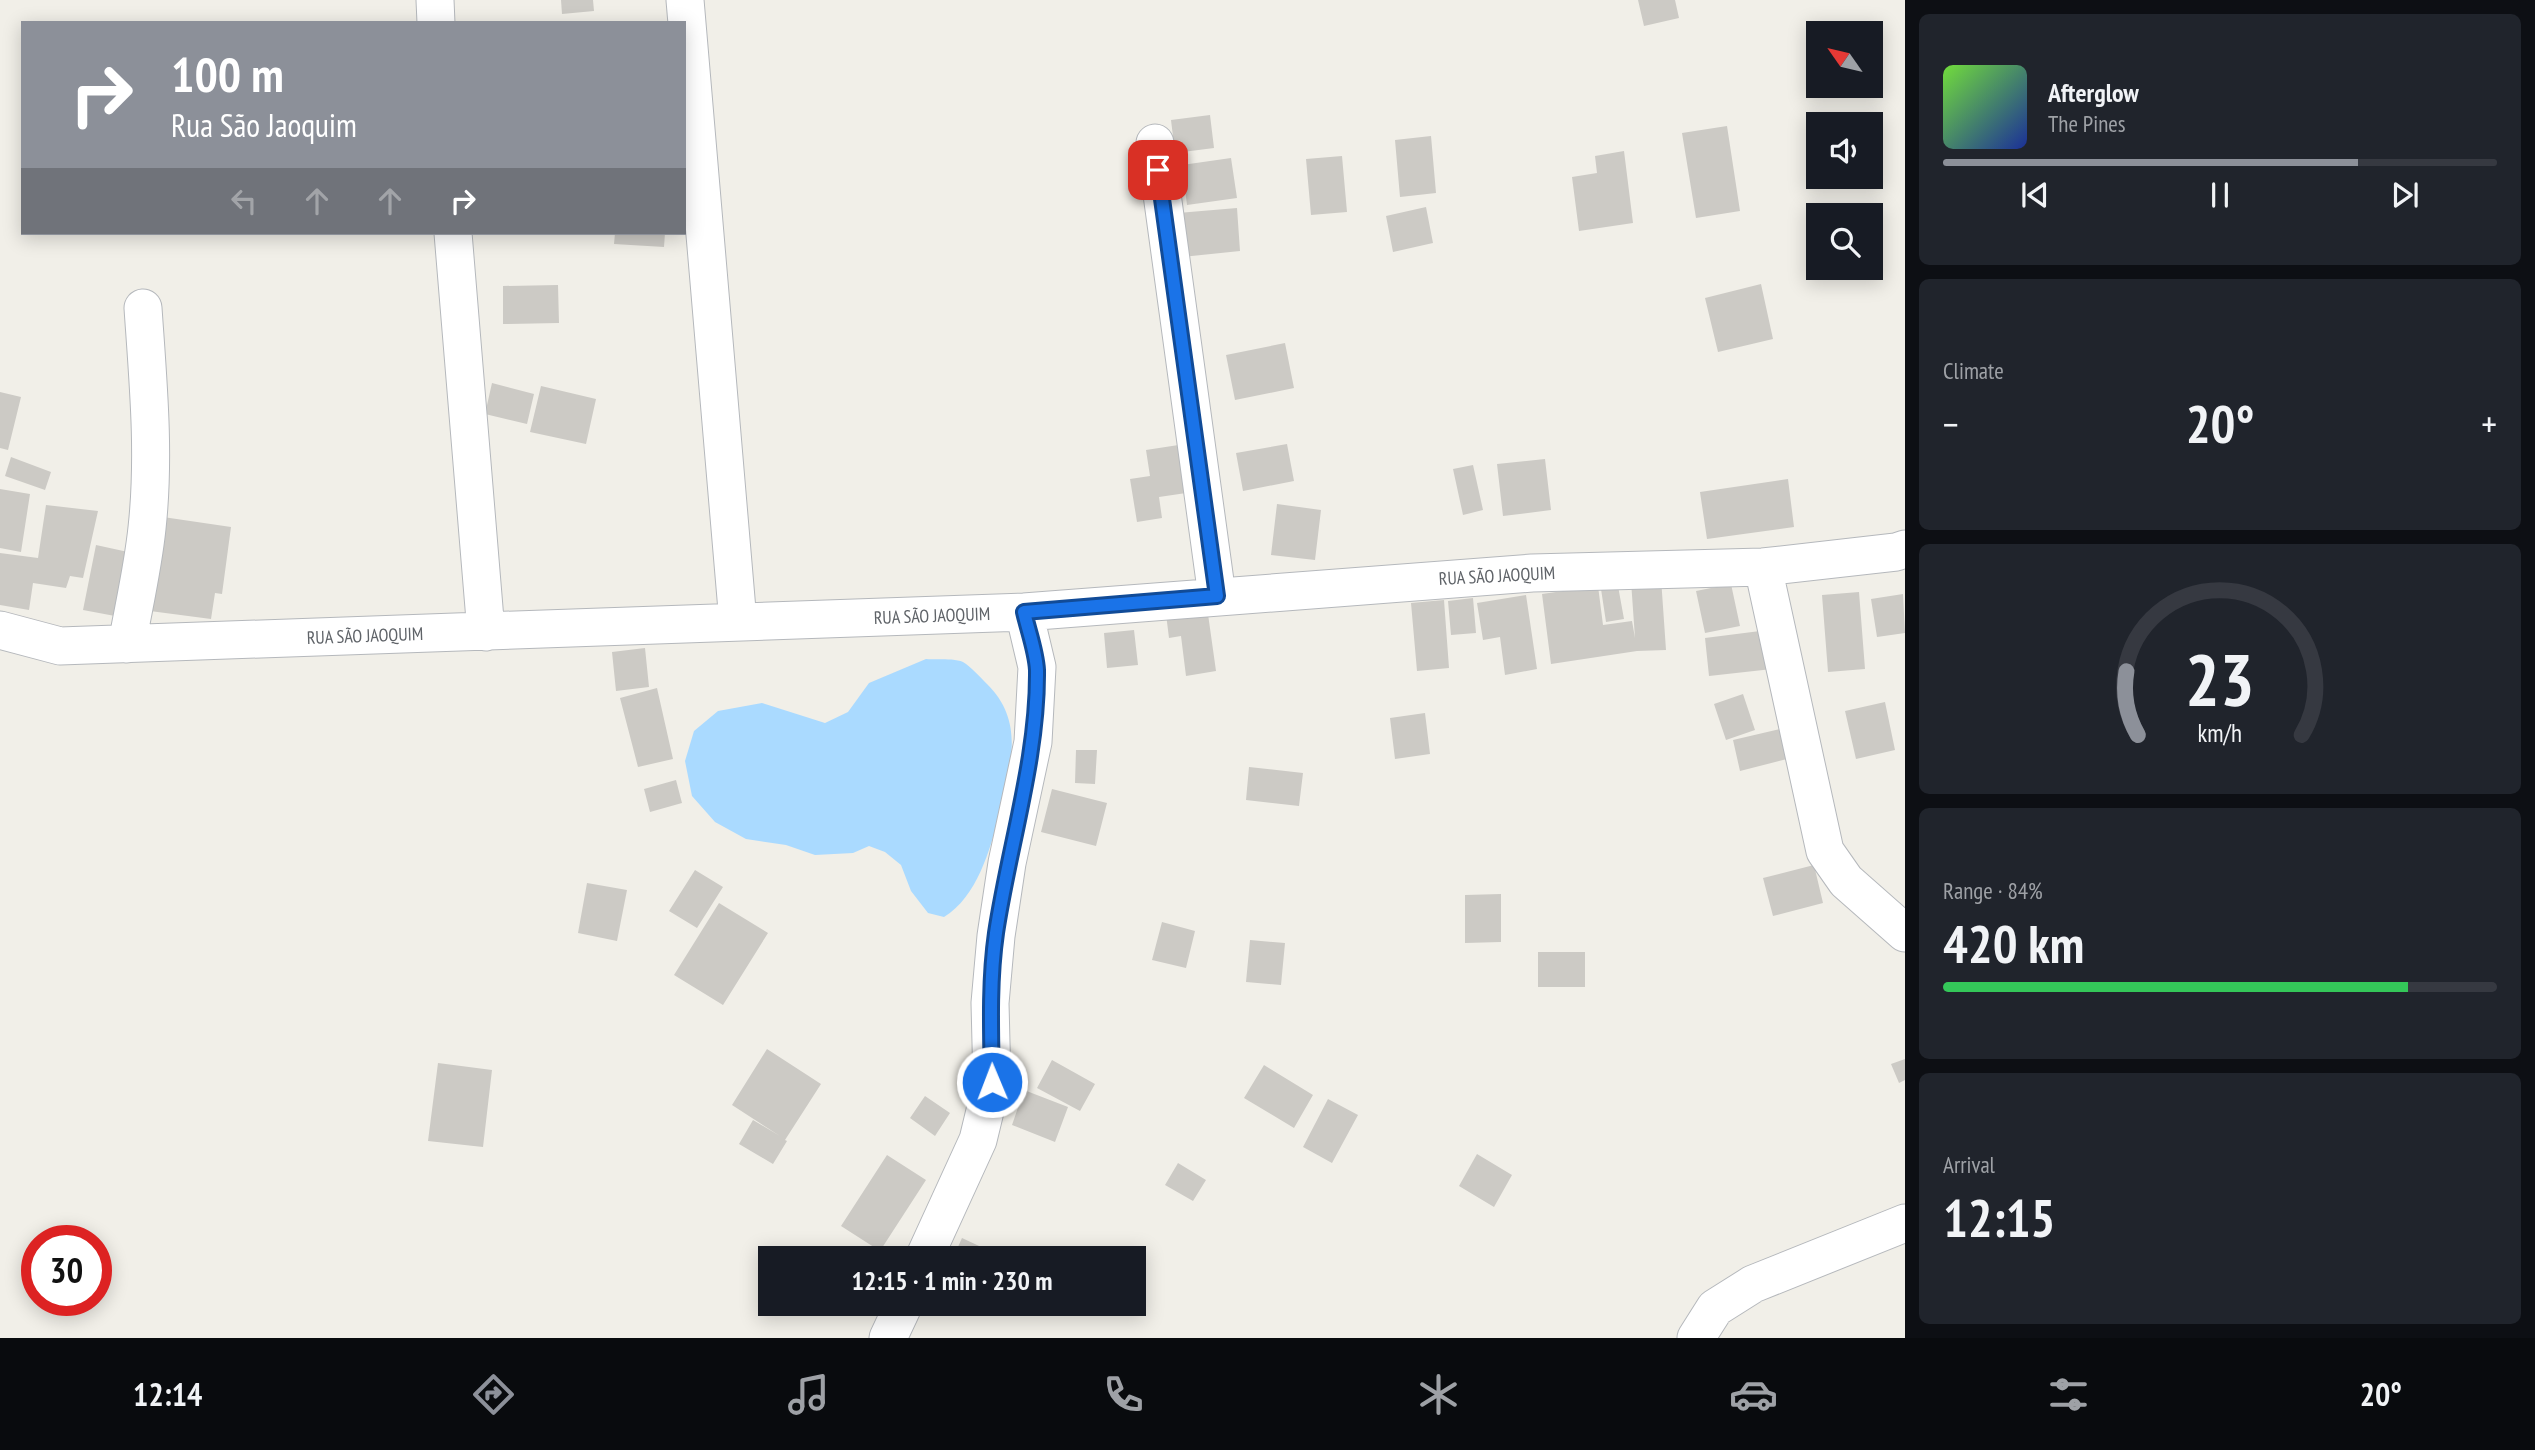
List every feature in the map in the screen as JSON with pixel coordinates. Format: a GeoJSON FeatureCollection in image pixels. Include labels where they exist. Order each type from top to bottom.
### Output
{"type":"FeatureCollection","features":[{"type":"Feature","properties":{"kind":"street"},"geometry":{"type":"LineString","coordinates":[[435,0],[436,21]]}},
{"type":"Feature","properties":{"kind":"street"},"geometry":{"type":"LineString","coordinates":[[685,0],[737,622]]}},
{"type":"Feature","properties":{"kind":"street"},"geometry":{"type":"LineString","coordinates":[[1155,143],[1217,596]]}},
{"type":"Feature","properties":{"kind":"street"},"geometry":{"type":"LineString","coordinates":[[453,235],[486,632]]}},
{"type":"Feature","properties":{"kind":"street"},"geometry":{"type":"LineString","coordinates":[[127,644],[147,529],[150,491],[151,432],[144,308]]}},
{"type":"Feature","properties":{"kind":"street","name":"RUA SÃO JAOQUIM"},"geometry":{"type":"LineString","coordinates":[[0,630],[60,646],[1024,612],[1532,573],[1763,567],[1905,549]]}},
{"type":"Feature","properties":{"kind":"street"},"geometry":{"type":"LineString","coordinates":[[1763,567],[1825,851],[1846,881],[1905,933]]}},
{"type":"Feature","properties":{"kind":"street"},"geometry":{"type":"LineString","coordinates":[[929,1246],[978,1140],[992,1082],[990,1003],[996,936],[1007,863],[1032,742],[1037,667],[1024,612]]}},
{"type":"Feature","properties":{"kind":"street"},"geometry":{"type":"LineString","coordinates":[[1696,1338],[1715,1308],[1753,1284],[1905,1223]]}},
{"type":"Feature","properties":{"kind":"street"},"geometry":{"type":"LineString","coordinates":[[888,1338],[898,1316]]}},
{"type":"Feature","properties":{"kind":"water"},"geometry":{"type":"Polygon","coordinates":[[[926,659],[955,660],[969,667],[999,699],[1011,730],[1012,746],[1007,780],[981,872],[965,898],[944,917],[928,913],[911,891],[901,865],[885,852],[869,846],[853,853],[815,855],[786,845],[746,839],[715,822],[692,796],[685,761],[694,731],[718,711],[762,703],[825,723],[848,712],[869,683],[926,659]]]}},
{"type":"Feature","properties":{"kind":"building"},"geometry":{"type":"Polygon","coordinates":[[[561,0],[593,0],[594,11],[562,14],[561,0]]]}},
{"type":"Feature","properties":{"kind":"building"},"geometry":{"type":"Polygon","coordinates":[[[1638,0],[1675,0],[1679,18],[1644,26],[1638,0]]]}},
{"type":"Feature","properties":{"kind":"building"},"geometry":{"type":"Polygon","coordinates":[[[1210,115],[1214,148],[1175,153],[1171,120],[1210,115]]]}},
{"type":"Feature","properties":{"kind":"building"},"geometry":{"type":"Polygon","coordinates":[[[1727,126],[1740,211],[1696,218],[1682,133],[1727,126]]]}},
{"type":"Feature","properties":{"kind":"building"},"geometry":{"type":"Polygon","coordinates":[[[1431,136],[1436,193],[1400,197],[1395,140],[1431,136]]]}},
{"type":"Feature","properties":{"kind":"building"},"geometry":{"type":"Polygon","coordinates":[[[1624,151],[1633,223],[1579,231],[1572,177],[1597,173],[1595,156],[1624,151]]]}},
{"type":"Feature","properties":{"kind":"building"},"geometry":{"type":"Polygon","coordinates":[[[1342,156],[1347,212],[1311,215],[1306,159],[1342,156]]]}},
{"type":"Feature","properties":{"kind":"building"},"geometry":{"type":"Polygon","coordinates":[[[1231,158],[1237,198],[1187,205],[1182,165],[1231,158]]]}},
{"type":"Feature","properties":{"kind":"building"},"geometry":{"type":"Polygon","coordinates":[[[1426,207],[1433,243],[1393,252],[1386,216],[1426,207]]]}},
{"type":"Feature","properties":{"kind":"building"},"geometry":{"type":"Polygon","coordinates":[[[1237,208],[1240,251],[1182,257],[1178,213],[1237,208]]]}},
{"type":"Feature","properties":{"kind":"building"},"geometry":{"type":"Polygon","coordinates":[[[615,235],[665,235],[664,247],[614,244],[615,235]]]}},
{"type":"Feature","properties":{"kind":"building"},"geometry":{"type":"Polygon","coordinates":[[[1761,284],[1773,339],[1718,352],[1705,298],[1761,284]]]}},
{"type":"Feature","properties":{"kind":"building"},"geometry":{"type":"Polygon","coordinates":[[[558,285],[559,323],[503,324],[503,286],[558,285]]]}},
{"type":"Feature","properties":{"kind":"building"},"geometry":{"type":"Polygon","coordinates":[[[1285,343],[1294,388],[1235,400],[1226,355],[1285,343]]]}},
{"type":"Feature","properties":{"kind":"building"},"geometry":{"type":"Polygon","coordinates":[[[492,383],[534,394],[527,424],[485,414],[492,383]]]}},
{"type":"Feature","properties":{"kind":"building"},"geometry":{"type":"Polygon","coordinates":[[[541,386],[596,399],[586,444],[530,432],[541,386]]]}},
{"type":"Feature","properties":{"kind":"building"},"geometry":{"type":"Polygon","coordinates":[[[0,392],[21,397],[8,450],[0,448],[0,392]]]}},
{"type":"Feature","properties":{"kind":"building"},"geometry":{"type":"Polygon","coordinates":[[[1185,444],[1193,492],[1159,497],[1162,518],[1137,522],[1130,479],[1150,476],[1146,450],[1185,444]]]}},
{"type":"Feature","properties":{"kind":"building"},"geometry":{"type":"Polygon","coordinates":[[[1287,444],[1294,481],[1243,491],[1236,453],[1287,444]]]}},
{"type":"Feature","properties":{"kind":"building"},"geometry":{"type":"Polygon","coordinates":[[[11,457],[51,472],[45,490],[5,476],[11,457]]]}},
{"type":"Feature","properties":{"kind":"building"},"geometry":{"type":"Polygon","coordinates":[[[1545,459],[1551,510],[1503,516],[1497,464],[1545,459]]]}},
{"type":"Feature","properties":{"kind":"building"},"geometry":{"type":"Polygon","coordinates":[[[1473,465],[1483,510],[1463,515],[1453,469],[1473,465]]]}},
{"type":"Feature","properties":{"kind":"building"},"geometry":{"type":"Polygon","coordinates":[[[1788,479],[1794,527],[1707,539],[1700,492],[1788,479]]]}},
{"type":"Feature","properties":{"kind":"building"},"geometry":{"type":"Polygon","coordinates":[[[0,489],[30,494],[21,552],[0,548],[0,489]]]}},
{"type":"Feature","properties":{"kind":"building"},"geometry":{"type":"Polygon","coordinates":[[[1277,504],[1321,510],[1315,560],[1271,555],[1277,504]]]}},
{"type":"Feature","properties":{"kind":"building"},"geometry":{"type":"Polygon","coordinates":[[[46,505],[98,511],[83,578],[70,576],[66,588],[33,583],[29,610],[0,605],[0,553],[38,558],[46,505]]]}},
{"type":"Feature","properties":{"kind":"building"},"geometry":{"type":"Polygon","coordinates":[[[163,517],[231,527],[222,594],[215,593],[211,619],[150,611],[163,517]]]}},
{"type":"Feature","properties":{"kind":"building"},"geometry":{"type":"Polygon","coordinates":[[[96,545],[128,552],[115,616],[83,610],[96,545]]]}},
{"type":"Feature","properties":{"kind":"building"},"geometry":{"type":"Polygon","coordinates":[[[1661,578],[1666,650],[1637,651],[1551,664],[1542,594],[1598,586],[1603,625],[1632,621],[1635,638],[1631,581],[1661,578]]]}},
{"type":"Feature","properties":{"kind":"building"},"geometry":{"type":"Polygon","coordinates":[[[1731,584],[1740,626],[1705,633],[1696,591],[1731,584]]]}},
{"type":"Feature","properties":{"kind":"building"},"geometry":{"type":"Polygon","coordinates":[[[1618,586],[1624,619],[1606,622],[1601,589],[1618,586]]]}},
{"type":"Feature","properties":{"kind":"building"},"geometry":{"type":"Polygon","coordinates":[[[1859,592],[1865,669],[1828,672],[1822,595],[1859,592]]]}},
{"type":"Feature","properties":{"kind":"building"},"geometry":{"type":"Polygon","coordinates":[[[1903,594],[1905,633],[1877,637],[1871,599],[1903,594]]]}},
{"type":"Feature","properties":{"kind":"building"},"geometry":{"type":"Polygon","coordinates":[[[1526,595],[1537,669],[1505,675],[1500,637],[1483,640],[1477,603],[1526,595]]]}},
{"type":"Feature","properties":{"kind":"building"},"geometry":{"type":"Polygon","coordinates":[[[1473,598],[1476,633],[1451,635],[1448,601],[1473,598]]]}},
{"type":"Feature","properties":{"kind":"building"},"geometry":{"type":"Polygon","coordinates":[[[1444,600],[1449,668],[1417,671],[1411,603],[1444,600]]]}},
{"type":"Feature","properties":{"kind":"building"},"geometry":{"type":"Polygon","coordinates":[[[1207,607],[1216,671],[1186,676],[1181,636],[1169,638],[1166,614],[1207,607]]]}},
{"type":"Feature","properties":{"kind":"building"},"geometry":{"type":"Polygon","coordinates":[[[1134,630],[1138,665],[1107,668],[1104,633],[1134,630]]]}},
{"type":"Feature","properties":{"kind":"building"},"geometry":{"type":"Polygon","coordinates":[[[1768,630],[1772,669],[1709,676],[1705,638],[1768,630]]]}},
{"type":"Feature","properties":{"kind":"building"},"geometry":{"type":"Polygon","coordinates":[[[645,648],[649,687],[616,691],[612,652],[645,648]]]}},
{"type":"Feature","properties":{"kind":"building"},"geometry":{"type":"Polygon","coordinates":[[[657,688],[673,759],[638,767],[620,698],[657,688]]]}},
{"type":"Feature","properties":{"kind":"building"},"geometry":{"type":"Polygon","coordinates":[[[1743,694],[1755,730],[1726,740],[1714,704],[1743,694]]]}},
{"type":"Feature","properties":{"kind":"building"},"geometry":{"type":"Polygon","coordinates":[[[1885,702],[1895,750],[1856,759],[1845,711],[1885,702]]]}},
{"type":"Feature","properties":{"kind":"building"},"geometry":{"type":"Polygon","coordinates":[[[1425,713],[1430,754],[1395,759],[1390,718],[1425,713]]]}},
{"type":"Feature","properties":{"kind":"building"},"geometry":{"type":"Polygon","coordinates":[[[1780,729],[1787,759],[1740,771],[1733,740],[1780,729]]]}},
{"type":"Feature","properties":{"kind":"building"},"geometry":{"type":"Polygon","coordinates":[[[1076,750],[1097,750],[1095,784],[1075,783],[1076,750]]]}},
{"type":"Feature","properties":{"kind":"building"},"geometry":{"type":"Polygon","coordinates":[[[1249,767],[1303,773],[1299,806],[1246,800],[1249,767]]]}},
{"type":"Feature","properties":{"kind":"building"},"geometry":{"type":"Polygon","coordinates":[[[676,780],[682,803],[650,812],[644,789],[676,780]]]}},
{"type":"Feature","properties":{"kind":"building"},"geometry":{"type":"Polygon","coordinates":[[[1052,789],[1107,803],[1096,846],[1041,832],[1052,789]]]}},
{"type":"Feature","properties":{"kind":"building"},"geometry":{"type":"Polygon","coordinates":[[[1814,865],[1823,903],[1773,916],[1763,878],[1814,865]]]}},
{"type":"Feature","properties":{"kind":"building"},"geometry":{"type":"Polygon","coordinates":[[[695,870],[723,887],[697,928],[669,911],[695,870]]]}},
{"type":"Feature","properties":{"kind":"building"},"geometry":{"type":"Polygon","coordinates":[[[587,883],[627,890],[617,941],[578,933],[587,883]]]}},
{"type":"Feature","properties":{"kind":"building"},"geometry":{"type":"Polygon","coordinates":[[[1501,894],[1501,942],[1465,943],[1465,895],[1501,894]]]}},
{"type":"Feature","properties":{"kind":"building"},"geometry":{"type":"Polygon","coordinates":[[[719,903],[768,933],[723,1005],[674,975],[719,903]]]}},
{"type":"Feature","properties":{"kind":"building"},"geometry":{"type":"Polygon","coordinates":[[[1162,922],[1195,931],[1186,968],[1152,960],[1162,922]]]}},
{"type":"Feature","properties":{"kind":"building"},"geometry":{"type":"Polygon","coordinates":[[[1250,940],[1285,943],[1281,985],[1246,982],[1250,940]]]}},
{"type":"Feature","properties":{"kind":"building"},"geometry":{"type":"Polygon","coordinates":[[[1538,952],[1585,952],[1585,987],[1538,987],[1538,952]]]}},
{"type":"Feature","properties":{"kind":"building"},"geometry":{"type":"Polygon","coordinates":[[[767,1049],[821,1084],[773,1164],[739,1144],[753,1120],[780,1136],[732,1105],[767,1049]]]}},
{"type":"Feature","properties":{"kind":"building"},"geometry":{"type":"Polygon","coordinates":[[[1905,1059],[1905,1080],[1899,1083],[1891,1064],[1905,1059]]]}},
{"type":"Feature","properties":{"kind":"building"},"geometry":{"type":"Polygon","coordinates":[[[1052,1060],[1095,1084],[1080,1111],[1037,1088],[1052,1060]]]}},
{"type":"Feature","properties":{"kind":"building"},"geometry":{"type":"Polygon","coordinates":[[[438,1063],[492,1070],[483,1147],[428,1141],[438,1063]]]}},
{"type":"Feature","properties":{"kind":"building"},"geometry":{"type":"Polygon","coordinates":[[[1264,1065],[1313,1095],[1294,1128],[1244,1098],[1264,1065]]]}},
{"type":"Feature","properties":{"kind":"building"},"geometry":{"type":"Polygon","coordinates":[[[1024,1090],[1068,1107],[1055,1142],[1012,1125],[1024,1090]]]}},
{"type":"Feature","properties":{"kind":"building"},"geometry":{"type":"Polygon","coordinates":[[[925,1096],[950,1113],[935,1136],[910,1118],[925,1096]]]}},
{"type":"Feature","properties":{"kind":"building"},"geometry":{"type":"Polygon","coordinates":[[[1328,1099],[1358,1115],[1332,1163],[1303,1147],[1328,1099]]]}},
{"type":"Feature","properties":{"kind":"building"},"geometry":{"type":"Polygon","coordinates":[[[1477,1154],[1512,1175],[1494,1207],[1459,1186],[1477,1154]]]}},
{"type":"Feature","properties":{"kind":"building"},"geometry":{"type":"Polygon","coordinates":[[[887,1155],[926,1180],[883,1246],[872,1246],[841,1226],[887,1155]]]}},
{"type":"Feature","properties":{"kind":"building"},"geometry":{"type":"Polygon","coordinates":[[[1178,1163],[1206,1180],[1193,1201],[1165,1185],[1178,1163]]]}},
{"type":"Feature","properties":{"kind":"building"},"geometry":{"type":"Polygon","coordinates":[[[962,1238],[979,1246],[958,1246],[962,1238]]]}},
{"type":"Feature","properties":{"kind":"route"},"geometry":{"type":"LineString","coordinates":[[992,1082],[990,1003],[996,936],[1007,863],[1032,742],[1037,667],[1024,612],[1217,596],[1158,170]]}}]}
